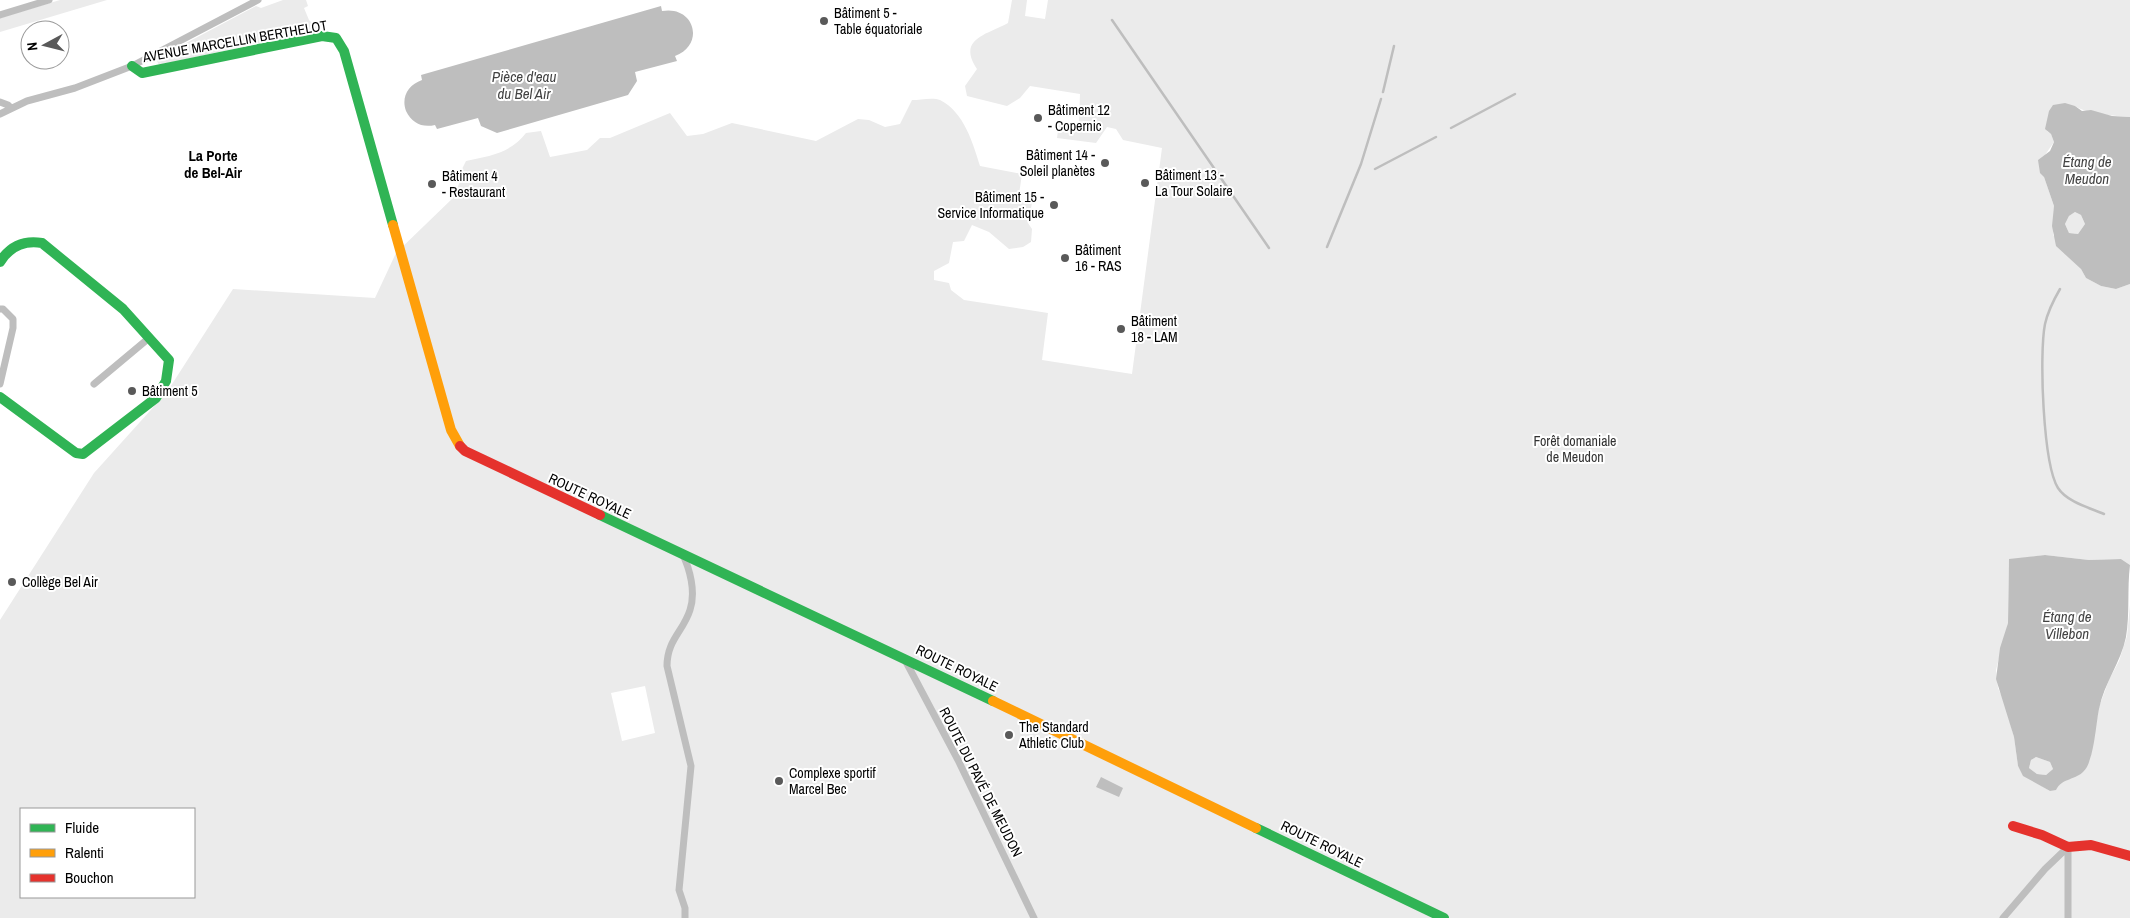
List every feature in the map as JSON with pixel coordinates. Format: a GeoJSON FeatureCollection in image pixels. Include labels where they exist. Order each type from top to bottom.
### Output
{"type":"FeatureCollection","features":[{"type":"Feature","properties":{"kind":"street"},"geometry":{"type":"LineString","coordinates":[[0,14],[50,0]]}},
{"type":"Feature","properties":{"kind":"street"},"geometry":{"type":"LineString","coordinates":[[0,114],[11,108],[132,66],[258,0]]}},
{"type":"Feature","properties":{"kind":"street","name":"AVENUE MARCELLIN BERTHELOT"},"geometry":{"type":"LineString","coordinates":[[132,66],[142,73],[322,36],[337,38],[344,51],[453,438],[458,445]]}},
{"type":"Feature","properties":{"kind":"street"},"geometry":{"type":"LineString","coordinates":[[0,102],[11,108]]}},
{"type":"Feature","properties":{"kind":"street"},"geometry":{"type":"LineString","coordinates":[[0,262],[14,246],[30,240],[42,243],[123,309],[169,360],[166,380],[156,398],[83,454],[76,453],[0,397]]}},
{"type":"Feature","properties":{"kind":"street"},"geometry":{"type":"LineString","coordinates":[[0,309],[3,309],[13,319],[14,328],[0,384]]}},
{"type":"Feature","properties":{"kind":"street"},"geometry":{"type":"LineString","coordinates":[[94,384],[149,338]]}},
{"type":"Feature","properties":{"kind":"street","name":"ROUTE ROYALE"},"geometry":{"type":"LineString","coordinates":[[458,445],[521,478],[904,658],[1444,918]]}},
{"type":"Feature","properties":{"kind":"street"},"geometry":{"type":"LineString","coordinates":[[681,553],[690,575],[692,597],[690,610],[667,652],[667,666],[691,766],[680,890],[685,908],[685,918]]}},
{"type":"Feature","properties":{"kind":"street","name":"ROUTE DU PAVÉ DE MEUDON"},"geometry":{"type":"LineString","coordinates":[[904,658],[958,760],[1034,918]]}},
{"type":"Feature","properties":{"kind":"street"},"geometry":{"type":"LineString","coordinates":[[2013,826],[2042,835],[2068,847],[2091,845],[2130,856]]}},
{"type":"Feature","properties":{"kind":"street"},"geometry":{"type":"LineString","coordinates":[[2004,918],[2045,869],[2068,847]]}},
{"type":"Feature","properties":{"kind":"street"},"geometry":{"type":"LineString","coordinates":[[2068,847],[2068,918]]}},
{"type":"Feature","properties":{"kind":"green space"},"geometry":{"type":"Polygon","coordinates":[[[60,0],[107,0],[40,20],[20,20],[20,26],[0,32],[0,18],[60,0]]]}},
{"type":"Feature","properties":{"kind":"green space"},"geometry":{"type":"Polygon","coordinates":[[[283,0],[306,0],[308,6],[304,8],[309,20],[319,30],[159,65],[156,59],[256,6],[261,8],[283,0]]]}},
{"type":"Feature","properties":{"kind":"green space","name":"Forêt domaniale de Meudon"},"geometry":{"type":"Polygon","coordinates":[[[1012,0],[1027,0],[1025,16],[1045,19],[1048,0],[2130,0],[2130,117],[2094,113],[2075,106],[2047,131],[2051,134],[2054,142],[2045,155],[2044,177],[2054,206],[2053,235],[2081,269],[2086,278],[2101,286],[2116,289],[2130,284],[2130,565],[2121,559],[2089,560],[2045,555],[2009,560],[2008,623],[1996,670],[1998,688],[2004,701],[2014,737],[2018,766],[2023,775],[2050,791],[2084,771],[2090,759],[2099,707],[2109,680],[2119,661],[2127,636],[2130,605],[2130,918],[0,918],[0,620],[94,473],[167,392],[233,289],[375,298],[396,253],[454,197],[466,161],[499,153],[514,145],[526,133],[541,131],[550,157],[587,150],[600,138],[610,138],[670,113],[687,136],[703,134],[732,123],[816,141],[858,119],[869,120],[885,127],[900,124],[912,100],[937,99],[948,105],[961,120],[971,138],[980,166],[1022,174],[1018,201],[1032,203],[1028,223],[1032,229],[1031,242],[1023,247],[1009,249],[989,232],[972,225],[964,241],[953,242],[949,263],[934,271],[934,280],[949,283],[951,290],[964,300],[1048,313],[1042,360],[1132,374],[1162,148],[1123,140],[1116,129],[1107,127],[1096,143],[1057,138],[1059,123],[1079,122],[1080,94],[1030,86],[1020,98],[1007,106],[967,96],[965,86],[977,69],[970,51],[972,44],[983,35],[1008,23],[1012,0]],[[645,686],[611,693],[622,741],[655,733],[645,686]]]}},
{"type":"Feature","properties":{"kind":"green space"},"geometry":{"type":"Polygon","coordinates":[[[2075,212],[2081,215],[2085,224],[2078,234],[2069,233],[2065,224],[2069,216],[2075,212]]]}},
{"type":"Feature","properties":{"kind":"green space"},"geometry":{"type":"Polygon","coordinates":[[[2036,757],[2050,762],[2053,769],[2046,775],[2037,774],[2029,768],[2031,760],[2036,757]]]}},
{"type":"Feature","properties":{"kind":"water","name":"Pièce d'eau du Bel Air"},"geometry":{"type":"Polygon","coordinates":[[[661,6],[662,11],[673,11],[682,14],[688,19],[693,35],[691,43],[685,50],[675,56],[677,61],[635,72],[637,81],[628,95],[497,133],[481,126],[478,118],[437,129],[435,125],[426,126],[418,124],[411,119],[406,111],[405,96],[409,88],[422,80],[421,75],[661,6]]]}},
{"type":"Feature","properties":{"kind":"water","name":"Étang de Meudon"},"geometry":{"type":"Polygon","coordinates":[[[2065,103],[2075,106],[2082,111],[2091,110],[2112,116],[2130,117],[2130,284],[2116,289],[2101,286],[2086,278],[2081,269],[2056,246],[2052,226],[2054,206],[2044,177],[2040,173],[2038,160],[2050,151],[2054,142],[2051,134],[2045,129],[2049,111],[2053,105],[2065,103]],[[2075,212],[2069,216],[2065,224],[2069,233],[2078,234],[2085,224],[2081,215],[2075,212]]]}},
{"type":"Feature","properties":{"kind":"water","name":"Étang de Villebon"},"geometry":{"type":"Polygon","coordinates":[[[2045,555],[2089,560],[2121,559],[2130,565],[2126,637],[2124,646],[2101,699],[2090,759],[2081,774],[2065,781],[2056,790],[2050,791],[2023,776],[2018,766],[2014,737],[1996,679],[2000,648],[2008,623],[2009,559],[2045,555]],[[2036,757],[2031,760],[2029,768],[2037,774],[2046,775],[2053,769],[2050,762],[2036,757]]]}},
{"type":"Feature","properties":{"kind":"water"},"geometry":{"type":"Polygon","coordinates":[[[1101,777],[1123,788],[1119,797],[1096,787],[1101,777]]]}},
{"type":"Feature","properties":{"kind":"waterway"},"geometry":{"type":"LineString","coordinates":[[1112,20],[1269,248]]}},
{"type":"Feature","properties":{"kind":"waterway"},"geometry":{"type":"LineString","coordinates":[[1383,92],[1394,46]]}},
{"type":"Feature","properties":{"kind":"waterway"},"geometry":{"type":"LineString","coordinates":[[1451,128],[1515,94]]}},
{"type":"Feature","properties":{"kind":"waterway"},"geometry":{"type":"LineString","coordinates":[[1327,247],[1361,164],[1381,99]]}},
{"type":"Feature","properties":{"kind":"waterway"},"geometry":{"type":"LineString","coordinates":[[1375,169],[1436,137]]}},
{"type":"Feature","properties":{"kind":"waterway"},"geometry":{"type":"LineString","coordinates":[[2060,289],[2048,315],[2043,339],[2044,408],[2049,456],[2053,475],[2062,493],[2079,504],[2104,514]]}},
{"type":"Feature","properties":{"kind":"traffic: fast"},"geometry":{"type":"LineString","coordinates":[[132,66],[142,73],[322,36],[336,38],[344,51],[393,225]]}},
{"type":"Feature","properties":{"kind":"traffic: fast"},"geometry":{"type":"LineString","coordinates":[[0,262],[8,252],[18,245],[29,242],[42,243],[123,309],[169,360],[166,381],[156,398],[83,454],[76,453],[0,397]]}},
{"type":"Feature","properties":{"kind":"traffic: fast"},"geometry":{"type":"LineString","coordinates":[[600,515],[993,701]]}},
{"type":"Feature","properties":{"kind":"traffic: fast"},"geometry":{"type":"LineString","coordinates":[[1256,828],[1444,918]]}},
{"type":"Feature","properties":{"kind":"traffic: slow"},"geometry":{"type":"LineString","coordinates":[[393,225],[451,430],[460,446]]}},
{"type":"Feature","properties":{"kind":"traffic: slow"},"geometry":{"type":"LineString","coordinates":[[993,701],[1256,828]]}},
{"type":"Feature","properties":{"kind":"traffic: jam"},"geometry":{"type":"LineString","coordinates":[[460,446],[465,451],[600,515]]}},
{"type":"Feature","properties":{"kind":"traffic: jam"},"geometry":{"type":"LineString","coordinates":[[2013,826],[2042,835],[2068,847],[2091,845],[2130,856]]}},
{"type":"Feature","properties":{"kind":"place","name":"Bâtiment 5 - Table équatoriale"},"geometry":{"type":"Point","coordinates":[824,21]}},
{"type":"Feature","properties":{"kind":"place","name":"Bâtiment 12 - Copernic"},"geometry":{"type":"Point","coordinates":[1038,118]}},
{"type":"Feature","properties":{"kind":"place","name":"Bâtiment 14 - Soleil planètes"},"geometry":{"type":"Point","coordinates":[1105,163]}},
{"type":"Feature","properties":{"kind":"place","name":"Bâtiment 13 - La Tour Solaire"},"geometry":{"type":"Point","coordinates":[1145,183]}},
{"type":"Feature","properties":{"kind":"place","name":"Bâtiment 4 - Restaurant"},"geometry":{"type":"Point","coordinates":[432,184]}},
{"type":"Feature","properties":{"kind":"place","name":"Bâtiment 15 - Service Informatique"},"geometry":{"type":"Point","coordinates":[1054,205]}},
{"type":"Feature","properties":{"kind":"place","name":"Bâtiment 16 - RAS"},"geometry":{"type":"Point","coordinates":[1065,258]}},
{"type":"Feature","properties":{"kind":"place","name":"Bâtiment 18 - LAM"},"geometry":{"type":"Point","coordinates":[1121,329]}},
{"type":"Feature","properties":{"kind":"place","name":"Bâtiment 5"},"geometry":{"type":"Point","coordinates":[132,391]}},
{"type":"Feature","properties":{"kind":"place","name":"Collège Bel Air"},"geometry":{"type":"Point","coordinates":[12,582]}},
{"type":"Feature","properties":{"kind":"place","name":"The Standard Athletic Club"},"geometry":{"type":"Point","coordinates":[1009,735]}},
{"type":"Feature","properties":{"kind":"place","name":"Complexe sportif Marcel Bec"},"geometry":{"type":"Point","coordinates":[779,781]}},
{"type":"Feature","properties":{"kind":"district","name":"La Porte de Bel-Air"},"geometry":{"type":"Point","coordinates":[213,164]}}]}
